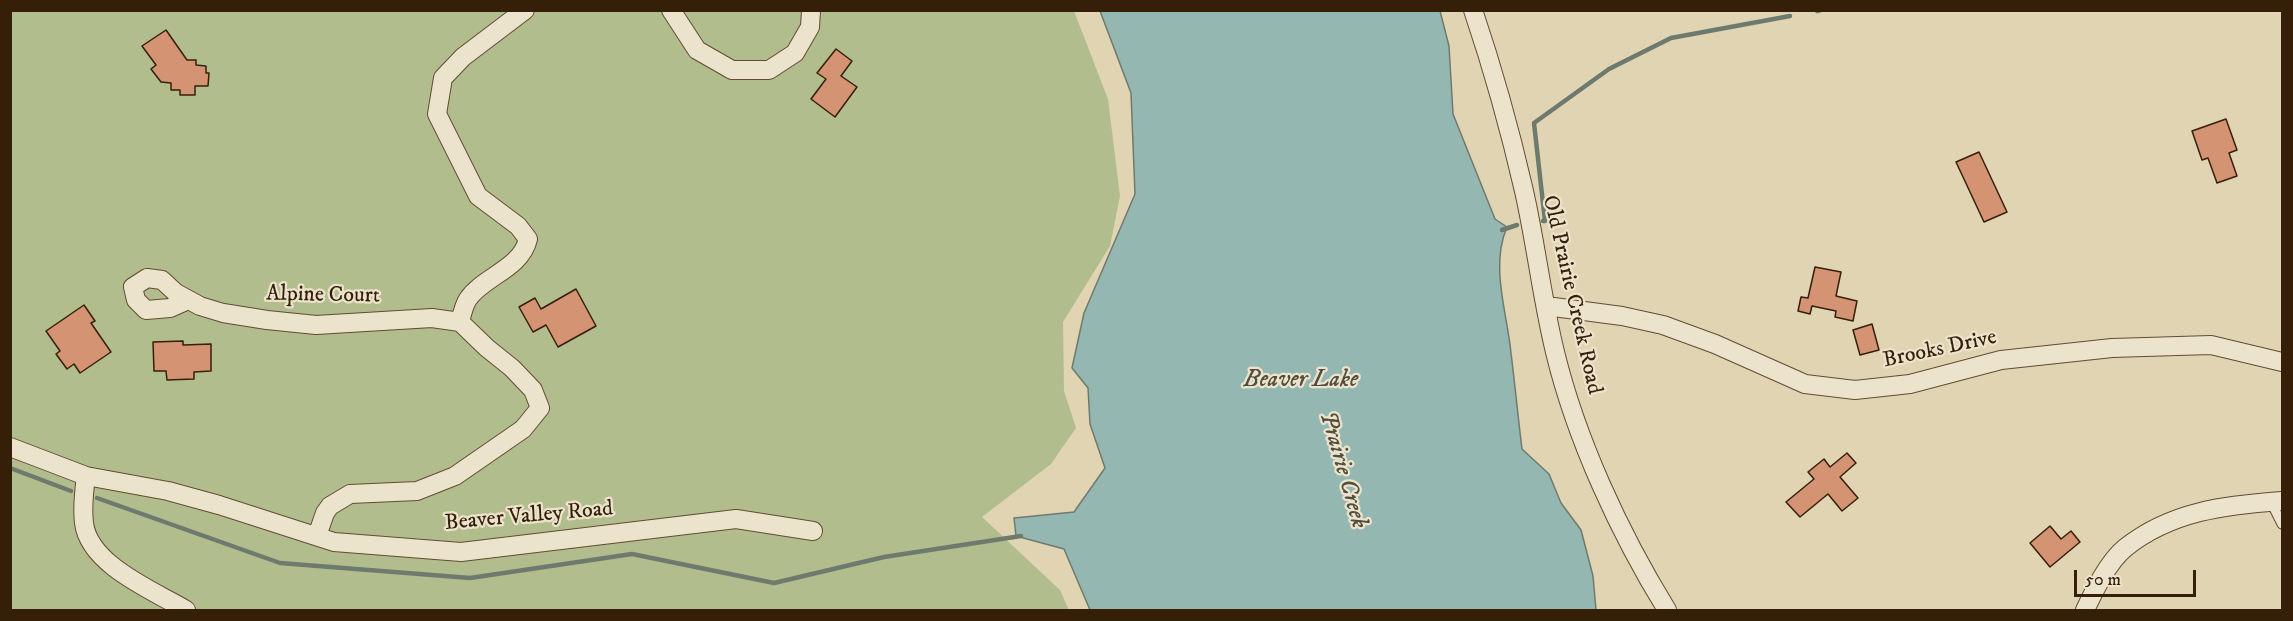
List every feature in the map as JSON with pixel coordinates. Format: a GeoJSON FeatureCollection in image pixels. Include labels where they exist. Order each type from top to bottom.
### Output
{"type":"FeatureCollection","features":[{"type":"Feature","properties":{"kind":"street"},"geometry":{"type":"LineString","coordinates":[[317,537],[325,513],[330,506],[350,494],[417,491],[455,476],[523,429],[540,408],[533,390],[460,321],[466,300],[525,250],[528,239],[518,226],[478,196],[436,114],[442,78],[463,57],[525,10]]}},
{"type":"Feature","properties":{"kind":"street"},"geometry":{"type":"LineString","coordinates":[[671,10],[697,50],[732,70],[769,70],[795,53],[810,27],[812,10]]}},
{"type":"Feature","properties":{"kind":"street","name":"Old Prairie Creek Road"},"geometry":{"type":"LineString","coordinates":[[1473,10],[1524,190],[1555,352],[1579,432],[1628,541],[1667,610]]}},
{"type":"Feature","properties":{"kind":"street","name":"Alpine Court"},"geometry":{"type":"LineString","coordinates":[[188,300],[223,313],[306,324],[432,318],[460,321]]}},
{"type":"Feature","properties":{"kind":"street","name":"Brooks Drive"},"geometry":{"type":"LineString","coordinates":[[1546,306],[1622,316],[1663,325],[1715,344],[1805,384],[1855,390],[1910,384],[2001,360],[2112,348],[2211,345],[2283,362]]}},
{"type":"Feature","properties":{"kind":"street","name":"Beaver Valley Road"},"geometry":{"type":"LineString","coordinates":[[10,447],[86,476],[199,499],[334,542],[461,552],[736,519],[813,531]]}},
{"type":"Feature","properties":{"kind":"street"},"geometry":{"type":"LineString","coordinates":[[86,476],[84,525],[98,554],[129,578],[186,610]]}},
{"type":"Feature","properties":{"kind":"street"},"geometry":{"type":"LineString","coordinates":[[2085,610],[2096,586],[2123,549],[2163,523],[2212,508],[2277,501]]}},
{"type":"Feature","properties":{"kind":"lane"},"geometry":{"type":"LineString","coordinates":[[2277,501],[2283,524]]}},
{"type":"Feature","properties":{"kind":"green space"},"geometry":{"type":"Polygon","coordinates":[[[10,11],[1074,11],[1108,99],[1120,196],[1110,246],[1063,322],[1064,391],[1076,428],[1051,464],[982,517],[1060,590],[1069,610],[11,610],[10,11]]]}},
{"type":"Feature","properties":{"kind":"water","name":"Beaver Lake"},"geometry":{"type":"Polygon","coordinates":[[[1100,11],[1440,11],[1449,46],[1453,114],[1495,219],[1507,227],[1500,257],[1501,289],[1522,449],[1549,474],[1561,503],[1581,530],[1593,576],[1596,610],[1090,610],[1064,549],[1016,536],[1014,518],[1074,512],[1105,468],[1090,424],[1088,388],[1072,368],[1084,313],[1135,194],[1131,93],[1100,11]]]}},
{"type":"Feature","properties":{"kind":"building"},"geometry":{"type":"Polygon","coordinates":[[[166,30],[187,60],[196,60],[196,65],[206,66],[206,73],[209,73],[208,86],[195,86],[195,95],[180,95],[180,90],[171,90],[171,83],[161,82],[151,69],[156,65],[142,46],[166,30]]]}},
{"type":"Feature","properties":{"kind":"building"},"geometry":{"type":"Polygon","coordinates":[[[836,49],[852,61],[841,76],[857,87],[835,117],[811,99],[826,79],[817,73],[836,49]]]}},
{"type":"Feature","properties":{"kind":"building"},"geometry":{"type":"Polygon","coordinates":[[[2226,119],[2237,150],[2229,153],[2237,176],[2217,183],[2208,158],[2202,160],[2192,131],[2226,119]]]}},
{"type":"Feature","properties":{"kind":"building"},"geometry":{"type":"Polygon","coordinates":[[[1979,152],[2007,212],[1984,222],[1956,162],[1979,152]]]}},
{"type":"Feature","properties":{"kind":"building"},"geometry":{"type":"Polygon","coordinates":[[[1815,267],[1841,272],[1836,296],[1857,301],[1853,321],[1835,317],[1836,311],[1812,306],[1810,314],[1798,311],[1801,297],[1808,298],[1815,267]]]}},
{"type":"Feature","properties":{"kind":"building"},"geometry":{"type":"Polygon","coordinates":[[[576,289],[596,326],[558,347],[546,325],[533,332],[519,307],[535,298],[541,309],[576,289]]]}},
{"type":"Feature","properties":{"kind":"building"},"geometry":{"type":"Polygon","coordinates":[[[84,305],[95,321],[91,323],[111,352],[80,373],[74,364],[67,369],[56,354],[60,351],[46,331],[84,305]]]}},
{"type":"Feature","properties":{"kind":"building"},"geometry":{"type":"Polygon","coordinates":[[[1872,324],[1879,350],[1860,355],[1853,330],[1872,324]]]}},
{"type":"Feature","properties":{"kind":"building"},"geometry":{"type":"Polygon","coordinates":[[[183,341],[183,345],[211,344],[211,371],[194,372],[194,379],[167,380],[166,371],[154,371],[153,342],[183,341]]]}},
{"type":"Feature","properties":{"kind":"building"},"geometry":{"type":"Polygon","coordinates":[[[1847,453],[1856,463],[1840,477],[1858,498],[1842,511],[1828,494],[1800,517],[1786,502],[1814,479],[1808,472],[1824,459],[1830,467],[1847,453]]]}},
{"type":"Feature","properties":{"kind":"building"},"geometry":{"type":"Polygon","coordinates":[[[2050,526],[2061,539],[2071,531],[2080,542],[2050,567],[2030,543],[2050,526]]]}},
{"type":"Feature","properties":{"kind":"waterway"},"geometry":{"type":"LineString","coordinates":[[1817,11],[1821,10]]}},
{"type":"Feature","properties":{"kind":"waterway"},"geometry":{"type":"LineString","coordinates":[[1543,221],[1545,221],[1534,123],[1609,69],[1671,38],[1790,16]]}},
{"type":"Feature","properties":{"kind":"waterway"},"geometry":{"type":"LineString","coordinates":[[1502,230],[1517,225]]}},
{"type":"Feature","properties":{"kind":"waterway"},"geometry":{"type":"LineString","coordinates":[[10,468],[71,491]]}},
{"type":"Feature","properties":{"kind":"waterway"},"geometry":{"type":"LineString","coordinates":[[97,498],[280,563],[470,578],[632,554],[774,583],[884,557],[1021,536]]}},
{"type":"Feature","properties":{"kind":"water label","name":"Prairie Creek"},"geometry":{"type":"Point","coordinates":[1342,470]}}]}
